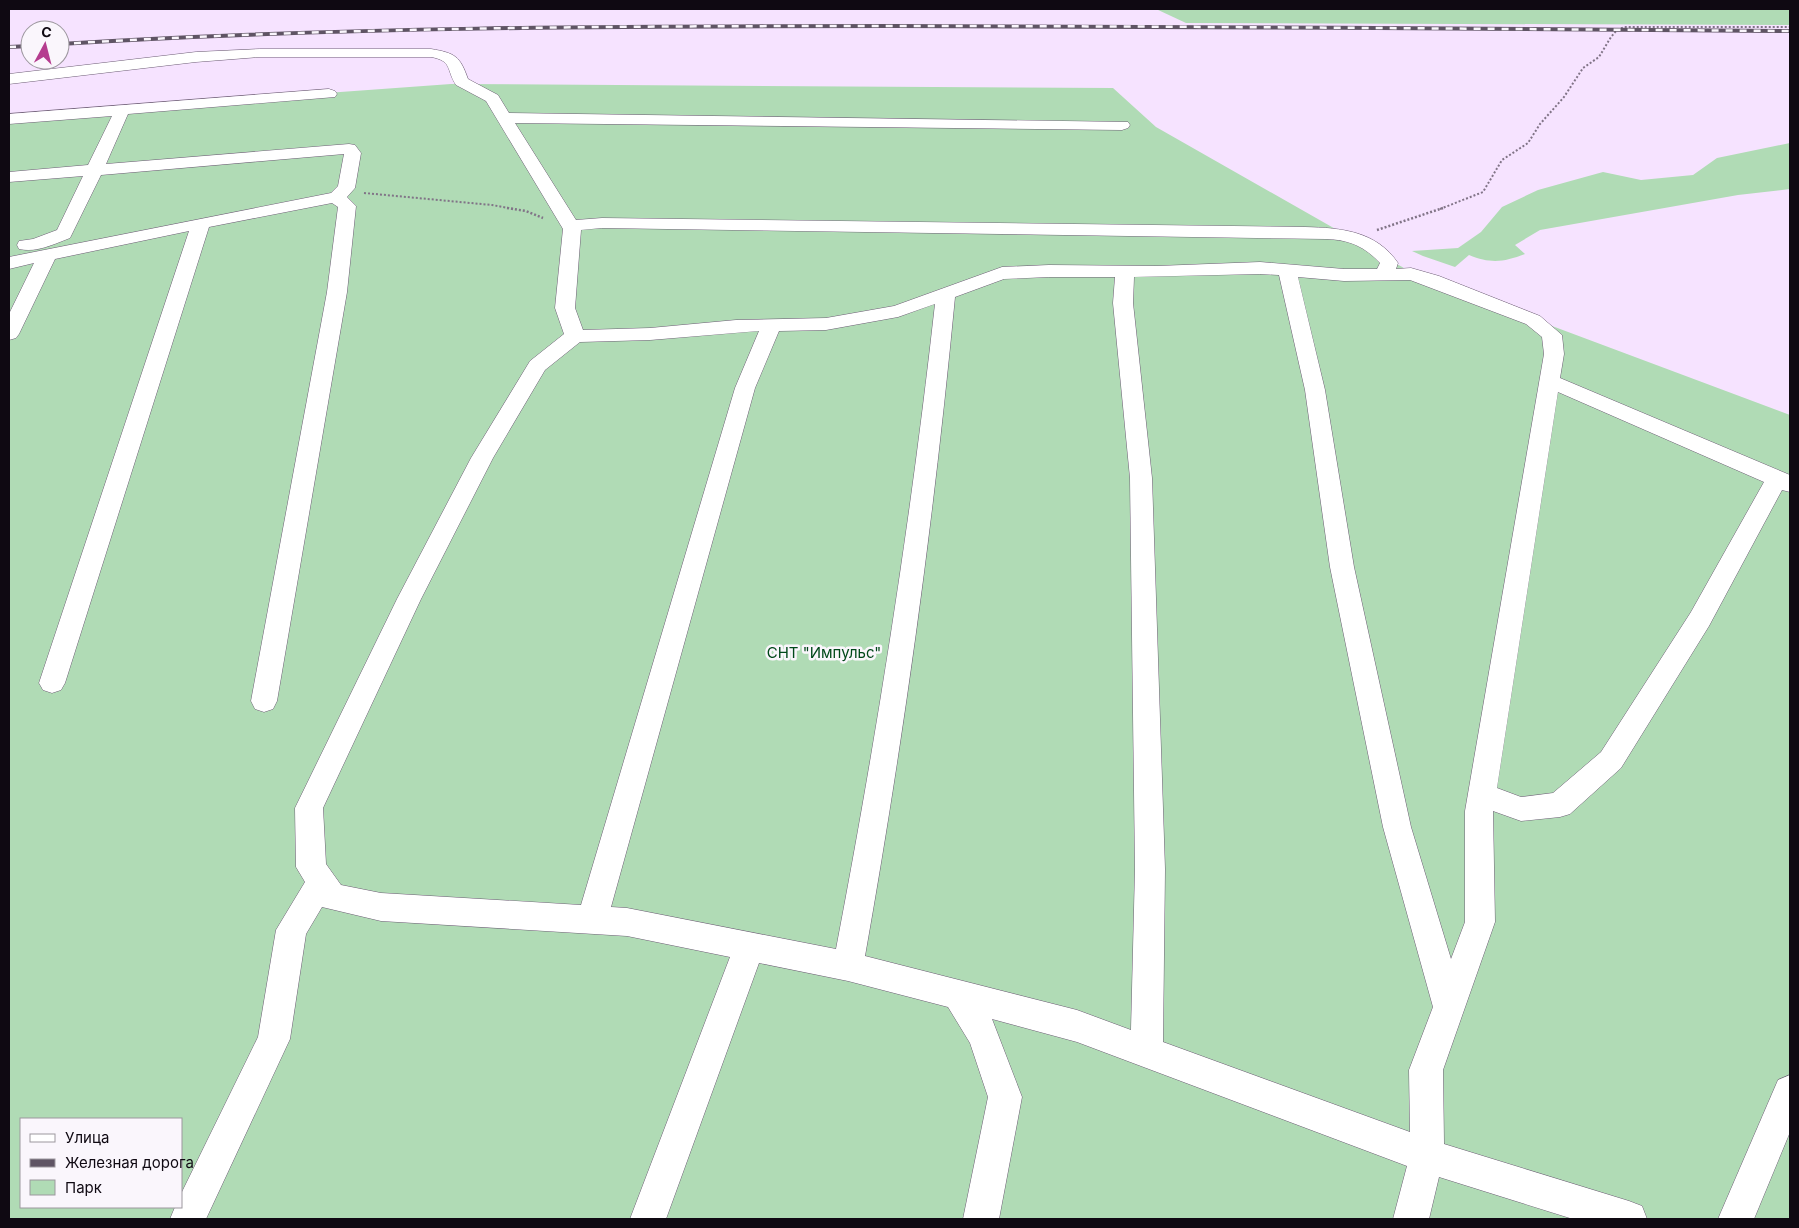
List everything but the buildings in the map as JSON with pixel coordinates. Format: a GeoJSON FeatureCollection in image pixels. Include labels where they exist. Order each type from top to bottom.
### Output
{"type":"FeatureCollection","features":[{"type":"Feature","properties":{"kind":"lane"},"geometry":{"type":"LineString","coordinates":[[9,79],[196,57],[260,53],[431,53],[448,56],[454,61],[461,82],[492,98],[572,229],[565,308],[575,336]]}},
{"type":"Feature","properties":{"kind":"lane"},"geometry":{"type":"LineString","coordinates":[[9,119],[329,94]]}},
{"type":"Feature","properties":{"kind":"lane"},"geometry":{"type":"LineString","coordinates":[[9,246],[36,244],[64,234],[122,111]]}},
{"type":"Feature","properties":{"kind":"lane"},"geometry":{"type":"LineString","coordinates":[[504,118],[1122,125]]}},
{"type":"Feature","properties":{"kind":"lane"},"geometry":{"type":"LineString","coordinates":[[9,177],[349,149],[353,153],[346,188],[336,197],[303,202],[9,263]]}},
{"type":"Feature","properties":{"kind":"lane"},"geometry":{"type":"LineString","coordinates":[[264,701],[337,292],[347,206],[336,197]]}},
{"type":"Feature","properties":{"kind":"lane"},"geometry":{"type":"LineString","coordinates":[[52,683],[201,223]]}},
{"type":"Feature","properties":{"kind":"lane"},"geometry":{"type":"LineString","coordinates":[[570,226],[602,223],[1276,232],[1355,238],[1383,255],[1389,263],[1384,274]]}},
{"type":"Feature","properties":{"kind":"lane"},"geometry":{"type":"LineString","coordinates":[[9,334],[47,256]]}},
{"type":"Feature","properties":{"kind":"lane"},"geometry":{"type":"LineString","coordinates":[[1411,1219],[1427,1156],[1426,1070],[1480,922],[1479,811],[1554,354],[1552,335],[1533,320],[1432,280],[1411,274],[1344,275],[1260,268],[1125,272],[1049,271],[1002,274],[898,311],[826,324],[736,326],[650,334],[575,336],[537,366],[482,458],[409,599],[309,808],[311,867],[332,896],[381,907],[627,922],[848,966],[1077,1026],[1427,1156],[1629,1219]]}},
{"type":"Feature","properties":{"kind":"lane"},"geometry":{"type":"LineString","coordinates":[[1287,270],[1314,390],[1342,566],[1397,827],[1449,1007]]}},
{"type":"Feature","properties":{"kind":"lane"},"geometry":{"type":"LineString","coordinates":[[1125,272],[1123,303],[1141,478],[1150,869],[1147,1052]]}},
{"type":"Feature","properties":{"kind":"lane"},"geometry":{"type":"LineString","coordinates":[[848,966],[901,653],[936,400],[946,293]]}},
{"type":"Feature","properties":{"kind":"lane"},"geometry":{"type":"LineString","coordinates":[[592,920],[745,388],[772,325]]}},
{"type":"Feature","properties":{"kind":"lane"},"geometry":{"type":"LineString","coordinates":[[1482,795],[1520,809],[1560,805],[1611,760],[1700,620],[1784,481],[1550,380]]}},
{"type":"Feature","properties":{"kind":"lane"},"geometry":{"type":"LineString","coordinates":[[188,1219],[274,1039],[291,930],[322,881]]}},
{"type":"Feature","properties":{"kind":"lane"},"geometry":{"type":"LineString","coordinates":[[648,1219],[750,946]]}},
{"type":"Feature","properties":{"kind":"lane"},"geometry":{"type":"LineString","coordinates":[[958,995],[983,1035],[1005,1097],[981,1219]]}},
{"type":"Feature","properties":{"kind":"lane"},"geometry":{"type":"LineString","coordinates":[[1736,1219],[1790,1092]]}},
{"type":"Feature","properties":{"kind":"path"},"geometry":{"type":"LineString","coordinates":[[1355,238],[1483,192],[1502,160],[1528,143],[1540,124],[1564,98],[1583,68],[1599,57],[1616,31],[1624,27],[1790,27]]}},
{"type":"Feature","properties":{"kind":"path"},"geometry":{"type":"LineString","coordinates":[[336,197],[361,193],[389,194],[492,205],[526,211],[552,222],[570,226]]}},
{"type":"Feature","properties":{"kind":"green space"},"geometry":{"type":"Polygon","coordinates":[[[1156,9],[1790,9],[1790,25],[1186,23],[1156,9]]]}},
{"type":"Feature","properties":{"kind":"green space","name":"СНТ \"Импульс\""},"geometry":{"type":"Polygon","coordinates":[[[451,84],[1113,88],[1156,127],[1418,276],[1790,415],[1790,1219],[9,1219],[9,116],[451,84]]]}},
{"type":"Feature","properties":{"kind":"green space"},"geometry":{"type":"Polygon","coordinates":[[[1790,143],[1790,189],[1738,195],[1540,230],[1515,245],[1525,254],[1504,260],[1484,260],[1469,255],[1455,267],[1412,251],[1458,248],[1481,232],[1502,207],[1538,190],[1603,172],[1641,180],[1693,175],[1717,158],[1790,143]]]}},
{"type":"Feature","properties":{"kind":"railway"},"geometry":{"type":"LineString","coordinates":[[70,43],[164,38],[373,31],[686,26],[1118,26],[1790,31]]}},
{"type":"Feature","properties":{"kind":"railway"},"geometry":{"type":"LineString","coordinates":[[9,47],[20,46]]}}]}
